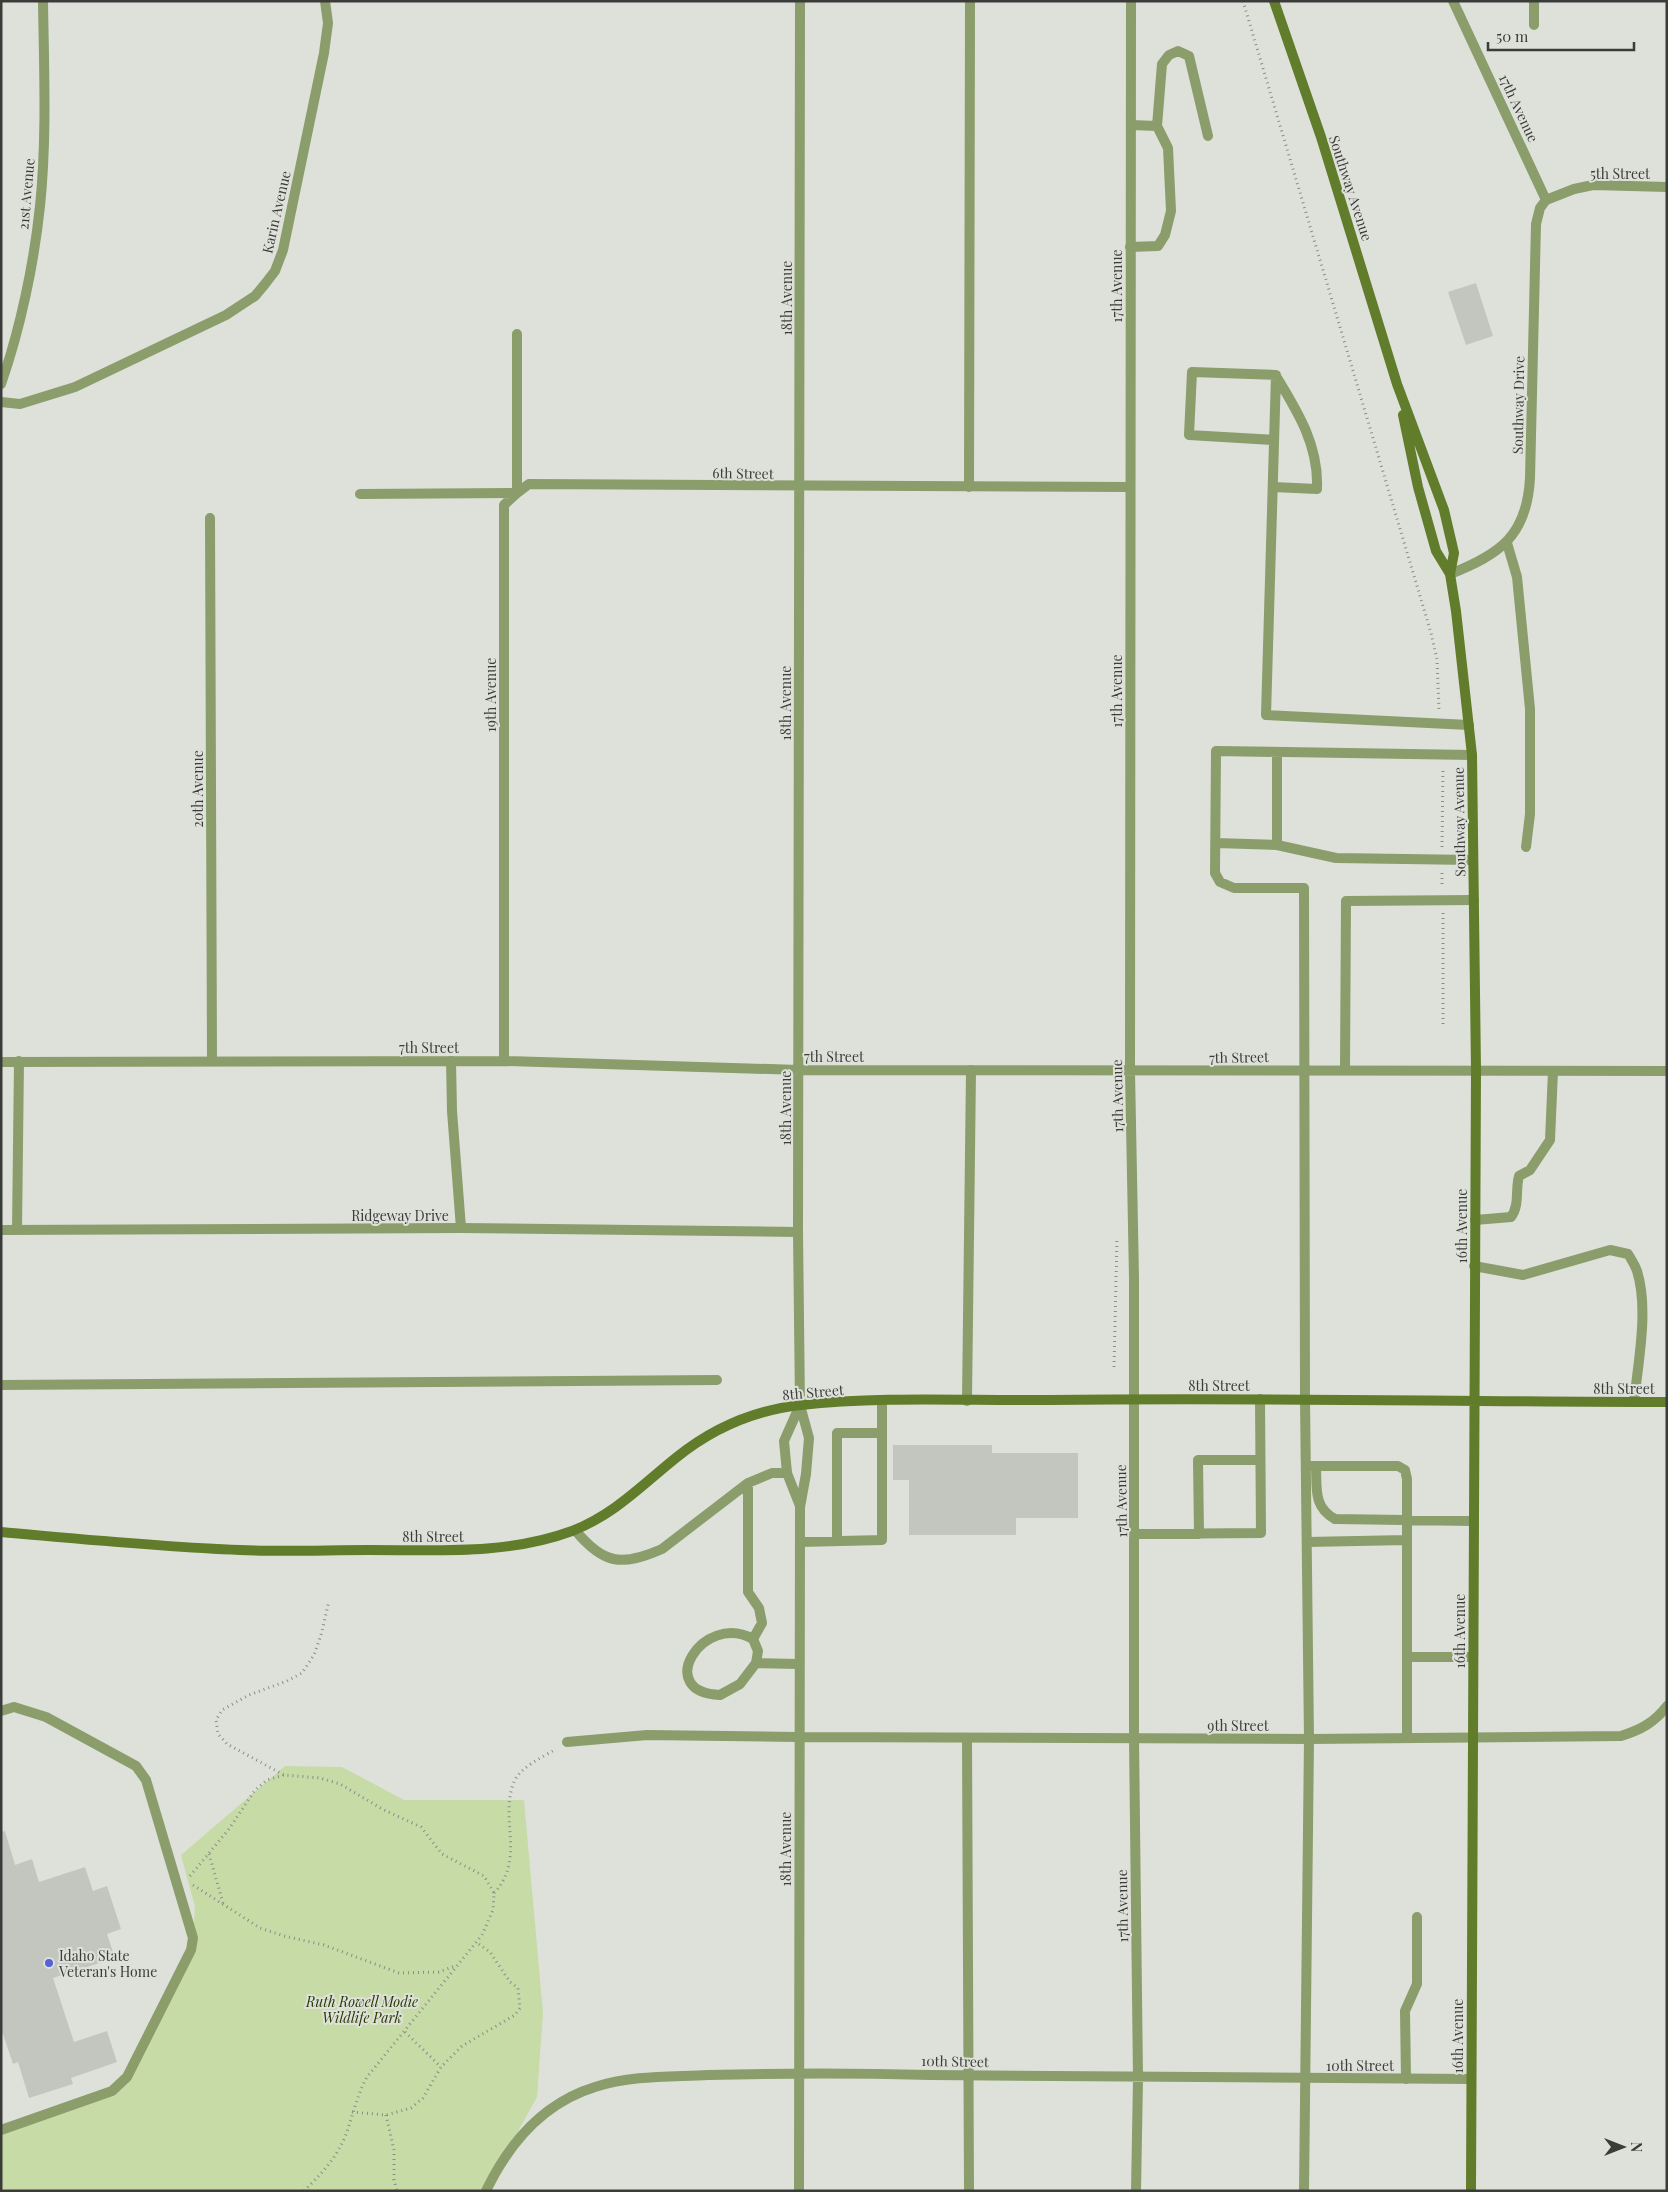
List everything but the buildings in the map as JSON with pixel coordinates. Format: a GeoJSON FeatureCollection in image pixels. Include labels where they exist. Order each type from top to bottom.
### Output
{"type":"FeatureCollection","features":[{"type":"Feature","properties":{"kind":"main road","name":"Southway Avenue"},"geometry":{"type":"LineString","coordinates":[[1274,1],[1321,137],[1397,384],[1444,510],[1454,553],[1450,574],[1472,755],[1476,1071]]}},
{"type":"Feature","properties":{"kind":"main road","name":"Southway Avenue"},"geometry":{"type":"LineString","coordinates":[[1397,384],[1418,487],[1436,551],[1450,574]]}},
{"type":"Feature","properties":{"kind":"main road","name":"16th Avenue"},"geometry":{"type":"LineString","coordinates":[[1471,2191],[1473,1402],[1476,1071]]}},
{"type":"Feature","properties":{"kind":"main road","name":"8th Street"},"geometry":{"type":"LineString","coordinates":[[1,1532],[137,1544],[241,1550],[468,1550],[516,1546],[575,1530],[622,1504],[679,1455],[714,1432],[744,1418],[800,1405],[1134,1398],[1667,1402]]}},
{"type":"Feature","properties":{"kind":"street","name":"21st Avenue"},"geometry":{"type":"LineString","coordinates":[[1,384],[32,268],[40,206],[44,136],[43,1]]}},
{"type":"Feature","properties":{"kind":"street","name":"Karin Avenue"},"geometry":{"type":"LineString","coordinates":[[1,402],[20,404],[75,386],[226,315],[255,296],[265,284],[275,271],[283,250],[324,52],[328,23],[325,1]]}},
{"type":"Feature","properties":{"kind":"street","name":"18th Avenue"},"geometry":{"type":"LineString","coordinates":[[799,2191],[798,1737],[800,1507],[806,1474],[809,1438],[800,1405],[798,1232],[800,1]]}},
{"type":"Feature","properties":{"kind":"street"},"geometry":{"type":"LineString","coordinates":[[969,487],[970,1]]}},
{"type":"Feature","properties":{"kind":"street","name":"17th Avenue"},"geometry":{"type":"LineString","coordinates":[[1131,1],[1130,1072],[1138,2079],[1136,2191]]}},
{"type":"Feature","properties":{"kind":"street","name":"17th Avenue"},"geometry":{"type":"LineString","coordinates":[[1453,1],[1546,200]]}},
{"type":"Feature","properties":{"kind":"street"},"geometry":{"type":"LineString","coordinates":[[1534,1],[1534,25]]}},
{"type":"Feature","properties":{"kind":"street"},"geometry":{"type":"LineString","coordinates":[[1130,247],[1158,246],[1165,235],[1171,211],[1168,148],[1157,126],[1162,64],[1169,55],[1178,51],[1189,56],[1208,136]]}},
{"type":"Feature","properties":{"kind":"street"},"geometry":{"type":"LineString","coordinates":[[1131,125],[1157,126]]}},
{"type":"Feature","properties":{"kind":"street","name":"5th Street"},"geometry":{"type":"LineString","coordinates":[[1546,200],[1574,189],[1593,185],[1667,186]]}},
{"type":"Feature","properties":{"kind":"street","name":"Southway Drive"},"geometry":{"type":"LineString","coordinates":[[1450,574],[1477,563],[1507,543],[1518,528],[1525,513],[1529,494],[1536,224],[1540,208],[1546,200]]}},
{"type":"Feature","properties":{"kind":"street"},"geometry":{"type":"LineString","coordinates":[[517,334],[517,493]]}},
{"type":"Feature","properties":{"kind":"street"},"geometry":{"type":"LineString","coordinates":[[1274,440],[1189,435],[1192,372],[1276,375]]}},
{"type":"Feature","properties":{"kind":"street"},"geometry":{"type":"LineString","coordinates":[[1276,375],[1266,715],[1469,725]]}},
{"type":"Feature","properties":{"kind":"street"},"geometry":{"type":"LineString","coordinates":[[1273,487],[1317,489],[1318,474],[1314,452],[1302,419],[1276,375]]}},
{"type":"Feature","properties":{"kind":"street","name":"6th Street"},"geometry":{"type":"LineString","coordinates":[[360,494],[517,493],[529,484],[800,487],[1130,487]]}},
{"type":"Feature","properties":{"kind":"street","name":"19th Avenue"},"geometry":{"type":"LineString","coordinates":[[504,1061],[504,505],[517,493]]}},
{"type":"Feature","properties":{"kind":"street","name":"20th Avenue"},"geometry":{"type":"LineString","coordinates":[[210,518],[212,1060]]}},
{"type":"Feature","properties":{"kind":"street"},"geometry":{"type":"LineString","coordinates":[[1507,543],[1517,577],[1530,709],[1530,814],[1526,847]]}},
{"type":"Feature","properties":{"kind":"street"},"geometry":{"type":"LineString","coordinates":[[1472,755],[1216,751],[1215,873],[1220,882],[1234,888],[1304,888],[1305,1400],[1311,1466],[1321,1509],[1327,1515],[1346,1521],[1473,1521]]}},
{"type":"Feature","properties":{"kind":"street"},"geometry":{"type":"LineString","coordinates":[[1277,752],[1277,845]]}},
{"type":"Feature","properties":{"kind":"street"},"geometry":{"type":"LineString","coordinates":[[1216,843],[1277,845],[1336,858],[1473,860]]}},
{"type":"Feature","properties":{"kind":"street"},"geometry":{"type":"LineString","coordinates":[[1345,1070],[1346,901],[1474,900]]}},
{"type":"Feature","properties":{"kind":"street","name":"7th Street"},"geometry":{"type":"LineString","coordinates":[[1,1062],[212,1060],[504,1061],[799,1070],[1130,1072],[1305,1070],[1667,1071]]}},
{"type":"Feature","properties":{"kind":"street"},"geometry":{"type":"LineString","coordinates":[[451,1061],[452,1111],[461,1228]]}},
{"type":"Feature","properties":{"kind":"street"},"geometry":{"type":"LineString","coordinates":[[18,1230],[19,1062]]}},
{"type":"Feature","properties":{"kind":"street"},"geometry":{"type":"LineString","coordinates":[[968,1401],[971,1070]]}},
{"type":"Feature","properties":{"kind":"street"},"geometry":{"type":"LineString","coordinates":[[1474,1220],[1512,1216],[1517,1210],[1516,1188],[1519,1176],[1530,1170],[1550,1140],[1553,1071]]}},
{"type":"Feature","properties":{"kind":"street","name":"Ridgeway Drive"},"geometry":{"type":"LineString","coordinates":[[1,1230],[461,1228],[798,1232]]}},
{"type":"Feature","properties":{"kind":"street"},"geometry":{"type":"LineString","coordinates":[[1474,1266],[1523,1275],[1610,1250],[1628,1254],[1637,1271],[1641,1301],[1641,1340],[1634,1402]]}},
{"type":"Feature","properties":{"kind":"street"},"geometry":{"type":"LineString","coordinates":[[1,1385],[717,1380]]}},
{"type":"Feature","properties":{"kind":"street"},"geometry":{"type":"LineString","coordinates":[[1135,1534],[1261,1534],[1260,1399]]}},
{"type":"Feature","properties":{"kind":"street"},"geometry":{"type":"LineString","coordinates":[[800,1542],[882,1540],[882,1402]]}},
{"type":"Feature","properties":{"kind":"street","name":"18th Avenue"},"geometry":{"type":"LineString","coordinates":[[800,1405],[784,1441],[787,1473],[800,1507]]}},
{"type":"Feature","properties":{"kind":"street"},"geometry":{"type":"LineString","coordinates":[[837,1541],[837,1433],[882,1433]]}},
{"type":"Feature","properties":{"kind":"street"},"geometry":{"type":"LineString","coordinates":[[1199,1534],[1198,1460],[1260,1460]]}},
{"type":"Feature","properties":{"kind":"street"},"geometry":{"type":"LineString","coordinates":[[1311,1466],[1398,1466],[1405,1470],[1407,1479],[1407,1738]]}},
{"type":"Feature","properties":{"kind":"street"},"geometry":{"type":"LineString","coordinates":[[1304,2191],[1309,1739],[1307,1542],[1311,1466]]}},
{"type":"Feature","properties":{"kind":"street"},"geometry":{"type":"LineString","coordinates":[[575,1530],[589,1547],[611,1560],[621,1561],[647,1555],[662,1549],[748,1483],[772,1473],[787,1473]]}},
{"type":"Feature","properties":{"kind":"street"},"geometry":{"type":"LineString","coordinates":[[748,1483],[748,1592],[760,1608],[762,1623],[753,1639]]}},
{"type":"Feature","properties":{"kind":"street"},"geometry":{"type":"LineString","coordinates":[[1307,1542],[1407,1540]]}},
{"type":"Feature","properties":{"kind":"street"},"geometry":{"type":"LineString","coordinates":[[737,1632],[753,1639],[758,1651],[756,1663],[740,1684],[726,1693],[720,1695],[697,1689],[688,1677],[688,1662],[692,1654],[699,1646],[710,1639],[737,1632]]}},
{"type":"Feature","properties":{"kind":"street"},"geometry":{"type":"LineString","coordinates":[[1407,1656],[1472,1658]]}},
{"type":"Feature","properties":{"kind":"street"},"geometry":{"type":"LineString","coordinates":[[756,1663],[799,1664]]}},
{"type":"Feature","properties":{"kind":"street"},"geometry":{"type":"LineString","coordinates":[[1,1711],[14,1706],[46,1717],[136,1766],[146,1780],[193,1938],[190,1950],[127,2077],[122,2082],[112,2091],[1,2130]]}},
{"type":"Feature","properties":{"kind":"street","name":"9th Street"},"geometry":{"type":"LineString","coordinates":[[567,1742],[647,1735],[1134,1739],[1621,1736],[1641,1730],[1658,1718],[1667,1706]]}},
{"type":"Feature","properties":{"kind":"street"},"geometry":{"type":"LineString","coordinates":[[967,1738],[969,2191]]}},
{"type":"Feature","properties":{"kind":"street"},"geometry":{"type":"LineString","coordinates":[[1406,2079],[1405,2011],[1417,1984],[1417,1918]]}},
{"type":"Feature","properties":{"kind":"street","name":"10th Street"},"geometry":{"type":"LineString","coordinates":[[486,2191],[499,2165],[516,2140],[538,2118],[564,2101],[592,2088],[637,2078],[798,2072],[1138,2079],[1471,2079]]}},
{"type":"Feature","properties":{"kind":"path"},"geometry":{"type":"LineString","coordinates":[[1242,1],[1432,633],[1437,659],[1439,712]]}},
{"type":"Feature","properties":{"kind":"path"},"geometry":{"type":"LineString","coordinates":[[1114,1367],[1117,1228]]}},
{"type":"Feature","properties":{"kind":"path"},"geometry":{"type":"LineString","coordinates":[[284,1775],[227,1744],[218,1734],[216,1720],[222,1710],[233,1703],[302,1673],[316,1648],[327,1616],[328,1601]]}},
{"type":"Feature","properties":{"kind":"path"},"geometry":{"type":"LineString","coordinates":[[494,1893],[504,1882],[511,1854],[510,1802],[514,1781],[530,1766],[567,1742]]}},
{"type":"Feature","properties":{"kind":"path"},"geometry":{"type":"LineString","coordinates":[[304,2191],[323,2171],[340,2148],[357,2093],[367,2077],[482,1935],[493,1910],[494,1893],[484,1876],[442,1854],[421,1827],[384,1810],[340,1784],[320,1778],[284,1775],[267,1780],[255,1790],[229,1829],[186,1880],[260,1928],[284,1936],[324,1945],[398,1973],[439,1972],[456,1966]]}},
{"type":"Feature","properties":{"kind":"path"},"geometry":{"type":"LineString","coordinates":[[209,1853],[223,1903]]}},
{"type":"Feature","properties":{"kind":"path"},"geometry":{"type":"LineString","coordinates":[[352,2112],[386,2115],[412,2108],[424,2098],[441,2067],[462,2046],[515,2014],[520,2008],[518,1988],[510,1982],[490,1952],[476,1942]]}},
{"type":"Feature","properties":{"kind":"path"},"geometry":{"type":"LineString","coordinates":[[405,2032],[441,2067]]}},
{"type":"Feature","properties":{"kind":"path"},"geometry":{"type":"LineString","coordinates":[[386,2115],[394,2150],[394,2180],[398,2191]]}},
{"type":"Feature","properties":{"kind":"green space","name":"Ruth Rowell Modie Wildlife Park"},"geometry":{"type":"Polygon","coordinates":[[[285,1766],[342,1767],[404,1800],[524,1800],[543,2013],[537,2097],[485,2191],[1,2191],[1,2130],[112,2091],[127,2077],[193,1938],[195,1907],[181,1855],[285,1766]]]}},
{"type":"Feature","properties":{"kind":"place","name":"Idaho State Veteran's Home"},"geometry":{"type":"Point","coordinates":[49,1963]}}]}
